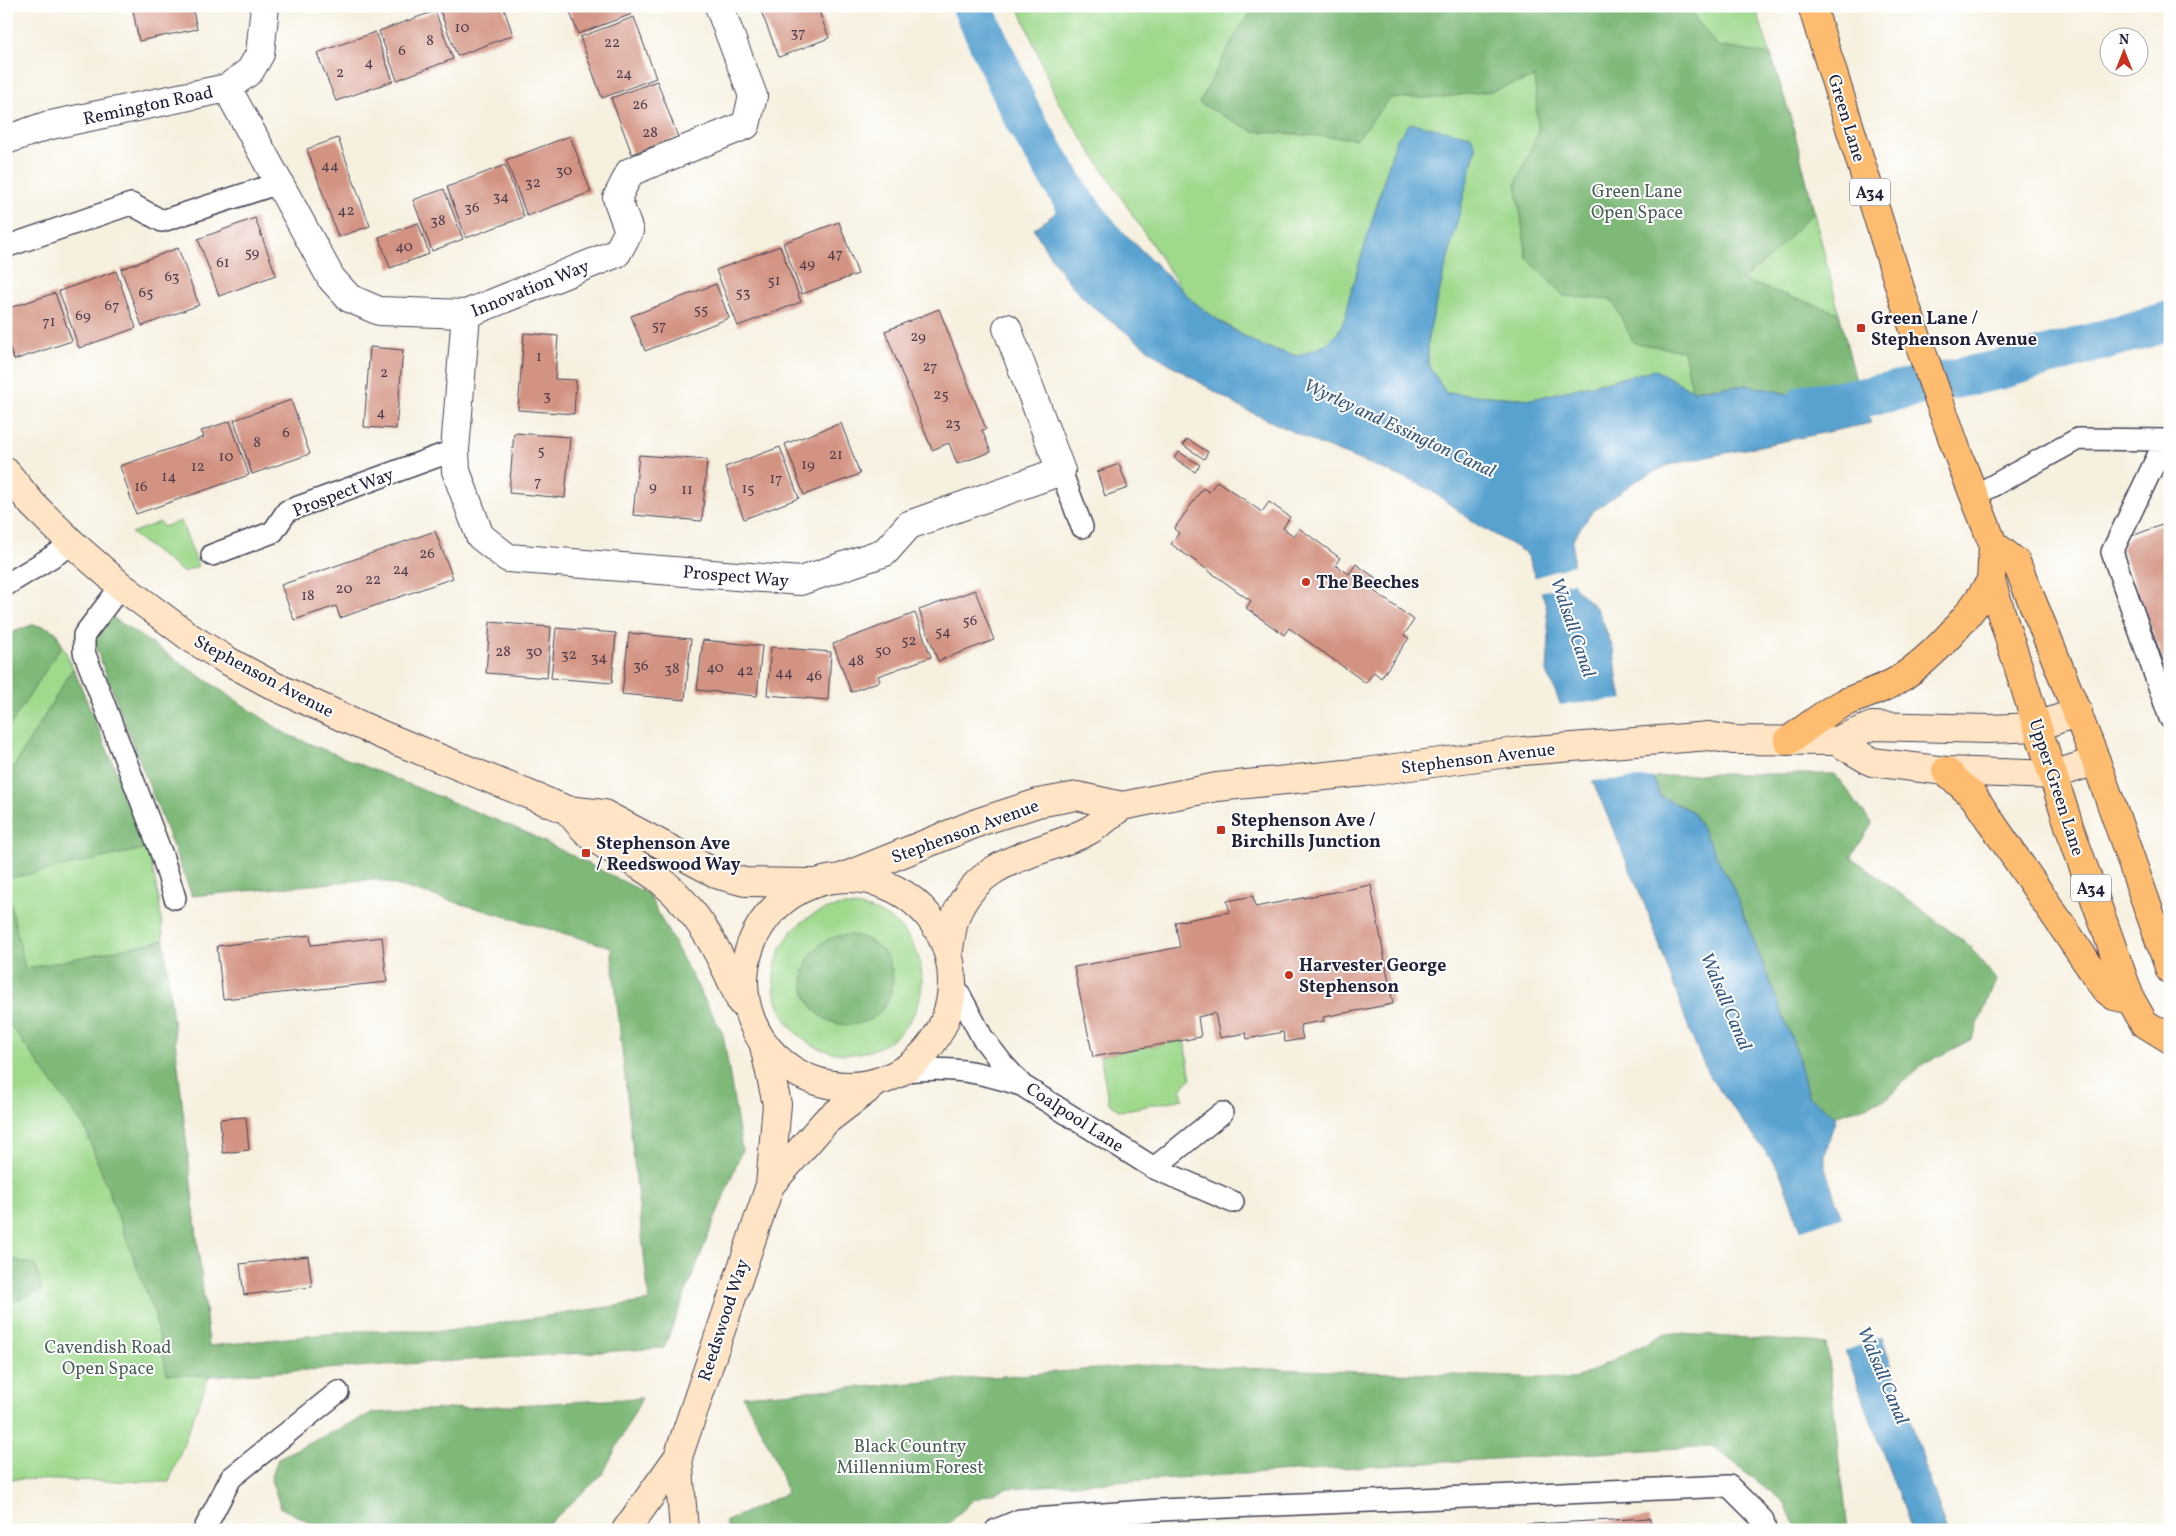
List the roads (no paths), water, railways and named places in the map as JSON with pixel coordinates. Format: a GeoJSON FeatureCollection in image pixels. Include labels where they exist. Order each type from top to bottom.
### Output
{"type":"FeatureCollection","features":[{"type":"Feature","properties":{"kind":"highway","name":"Green Lane"},"geometry":{"type":"LineString","coordinates":[[1812,6],[1904,301],[1959,457]]}},
{"type":"Feature","properties":{"kind":"highway","name":"Upper Green Lane"},"geometry":{"type":"LineString","coordinates":[[1959,457],[1993,544],[1992,581],[2036,727],[2070,830],[2131,1000],[2144,1023],[2170,1039]]}},
{"type":"Feature","properties":{"kind":"highway","name":"A34"},"geometry":{"type":"LineString","coordinates":[[1993,544],[2016,562],[2078,712],[2170,970]]}},
{"type":"Feature","properties":{"kind":"highway"},"geometry":{"type":"LineString","coordinates":[[1788,741],[1838,706],[1896,681],[1913,669],[1975,607],[1992,581]]}},
{"type":"Feature","properties":{"kind":"highway"},"geometry":{"type":"LineString","coordinates":[[1946,771],[1974,797],[2105,989],[2114,996],[2131,1000]]}},
{"type":"Feature","properties":{"kind":"street","name":"Remington Road"},"geometry":{"type":"LineString","coordinates":[[6,140],[46,126],[227,88],[250,71],[260,54],[265,6]]}},
{"type":"Feature","properties":{"kind":"street","name":"Innovation Way"},"geometry":{"type":"LineString","coordinates":[[227,88],[331,278],[349,298],[379,311],[466,314],[618,253],[628,230],[617,198],[630,172],[746,125],[753,96],[719,6]]}},
{"type":"Feature","properties":{"kind":"street","name":"Prospect Way"},"geometry":{"type":"LineString","coordinates":[[466,314],[455,450],[456,471],[480,536],[508,558],[800,581],[885,552],[909,525],[1061,471]]}},
{"type":"Feature","properties":{"kind":"street"},"geometry":{"type":"LineString","coordinates":[[1007,328],[1061,471]]}},
{"type":"Feature","properties":{"kind":"street","name":"Stephenson Avenue"},"geometry":{"type":"LineString","coordinates":[[6,472],[33,505],[121,586],[191,638],[276,687],[382,735],[568,810],[604,814],[718,875],[745,882],[814,883]]}},
{"type":"Feature","properties":{"kind":"street","name":"Stephenson Avenue"},"geometry":{"type":"LineString","coordinates":[[841,878],[982,821],[1038,803],[1077,796],[1122,806],[1218,787],[1366,772],[1523,751],[1709,736],[1733,740],[1836,741],[1872,726],[1989,729],[2036,727],[2078,712]]}},
{"type":"Feature","properties":{"kind":"street"},"geometry":{"type":"LineString","coordinates":[[1836,741],[1872,762],[1946,771],[2053,775],[2096,761]]}},
{"type":"Feature","properties":{"kind":"street","name":"Stephenson Avenue"},"geometry":{"type":"LineString","coordinates":[[948,949],[956,916],[969,894],[987,874],[1012,860],[1089,830],[1122,806]]}},
{"type":"Feature","properties":{"kind":"street","name":"Stephenson Avenue"},"geometry":{"type":"LineString","coordinates":[[568,810],[593,837],[638,864],[660,880],[695,915],[724,963],[758,1035]]}},
{"type":"Feature","properties":{"kind":"street"},"geometry":{"type":"LineString","coordinates":[[841,878],[875,881],[907,895],[932,918],[948,949],[954,984],[948,1018],[931,1048],[905,1071],[873,1085],[838,1087],[804,1078],[782,1064],[758,1035],[743,990],[746,956],[760,925],[784,899],[814,883],[841,878]]}},
{"type":"Feature","properties":{"kind":"street","name":"Reedswood Way"},"geometry":{"type":"LineString","coordinates":[[626,1530],[678,1456],[751,1235],[770,1185],[777,1104],[758,1035]]}},
{"type":"Feature","properties":{"kind":"street","name":"Reedswood Way"},"geometry":{"type":"LineString","coordinates":[[770,1185],[826,1121],[873,1085]]}},
{"type":"Feature","properties":{"kind":"street","name":"Reedswood Way"},"geometry":{"type":"LineString","coordinates":[[678,1456],[684,1530]]}},
{"type":"Feature","properties":{"kind":"lane"},"geometry":{"type":"LineString","coordinates":[[8,246],[132,204],[162,221],[279,183]]}},
{"type":"Feature","properties":{"kind":"lane"},"geometry":{"type":"LineString","coordinates":[[1974,496],[2078,438],[2168,441],[2112,552],[2170,718]]}},
{"type":"Feature","properties":{"kind":"lane","name":"Prospect Way"},"geometry":{"type":"LineString","coordinates":[[212,555],[273,532],[287,511],[455,450]]}},
{"type":"Feature","properties":{"kind":"lane"},"geometry":{"type":"LineString","coordinates":[[1061,471],[1082,527]]}},
{"type":"Feature","properties":{"kind":"lane"},"geometry":{"type":"LineString","coordinates":[[6,585],[74,544]]}},
{"type":"Feature","properties":{"kind":"lane"},"geometry":{"type":"LineString","coordinates":[[121,586],[84,635],[84,652],[162,855],[174,898]]}},
{"type":"Feature","properties":{"kind":"lane","name":"Coalpool Lane"},"geometry":{"type":"LineString","coordinates":[[954,984],[982,1038],[1023,1086],[1154,1168],[1233,1202]]}},
{"type":"Feature","properties":{"kind":"lane"},"geometry":{"type":"LineString","coordinates":[[905,1071],[930,1068],[968,1071],[1023,1086]]}},
{"type":"Feature","properties":{"kind":"lane"},"geometry":{"type":"LineString","coordinates":[[1154,1168],[1222,1113]]}},
{"type":"Feature","properties":{"kind":"lane"},"geometry":{"type":"LineString","coordinates":[[204,1530],[231,1478],[338,1392]]}},
{"type":"Feature","properties":{"kind":"lane"},"geometry":{"type":"LineString","coordinates":[[996,1530],[1020,1520],[1159,1510],[1729,1486],[1763,1520],[1765,1530]]}},
{"type":"Feature","properties":{"kind":"water","name":"Walsall Canal"},"geometry":{"type":"Polygon","coordinates":[[[1410,123],[1471,136],[1476,148],[1428,336],[1428,364],[1446,393],[1532,399],[1655,370],[1692,390],[1748,385],[1797,396],[1860,398],[1871,423],[1668,465],[1634,482],[1592,512],[1573,539],[1573,586],[1598,610],[1614,651],[1618,685],[1660,796],[1693,812],[1733,888],[1797,1052],[1808,1097],[1836,1116],[1825,1155],[1825,1168],[1947,1530],[1911,1530],[1779,1170],[1709,1076],[1690,1032],[1649,915],[1547,672],[1549,637],[1546,605],[1526,553],[1475,523],[1429,489],[1319,444],[1240,407],[1157,356],[1087,302],[1068,281],[1034,229],[1073,200],[1089,191],[1116,225],[1194,302],[1222,323],[1261,346],[1298,356],[1326,345],[1337,334],[1346,316],[1349,298],[1396,140],[1410,123]]]}},
{"type":"Feature","properties":{"kind":"waterway","name":"Wyrley and Essington Canal"},"geometry":{"type":"LineString","coordinates":[[972,6],[1024,119],[1073,200],[1107,244]]}},
{"type":"Feature","properties":{"kind":"waterway","name":"Wyrley and Essington Canal"},"geometry":{"type":"LineString","coordinates":[[1806,404],[1860,398],[1998,370],[2170,321]]}},
{"type":"Feature","properties":{"kind":"place","name":"Green Lane / Stephenson Avenue"},"geometry":{"type":"Point","coordinates":[1861,328]}},
{"type":"Feature","properties":{"kind":"place","name":"The Beeches"},"geometry":{"type":"Point","coordinates":[1306,582]}},
{"type":"Feature","properties":{"kind":"place","name":"Stephenson Ave / Birchills Junction"},"geometry":{"type":"Point","coordinates":[1221,830]}},
{"type":"Feature","properties":{"kind":"place","name":"Stephenson Ave / Reedswood Way"},"geometry":{"type":"Point","coordinates":[586,853]}},
{"type":"Feature","properties":{"kind":"place","name":"Harvester George Stephenson"},"geometry":{"type":"Point","coordinates":[1289,975]}},
{"type":"Feature","properties":{"kind":"park label","name":"Green Lane Open Space"},"geometry":{"type":"Point","coordinates":[1637,201]}},
{"type":"Feature","properties":{"kind":"park label","name":"Cavendish Road Open Space"},"geometry":{"type":"Point","coordinates":[108,1357]}},
{"type":"Feature","properties":{"kind":"park label","name":"Black Country Millennium Forest"},"geometry":{"type":"Point","coordinates":[910,1456]}}]}
